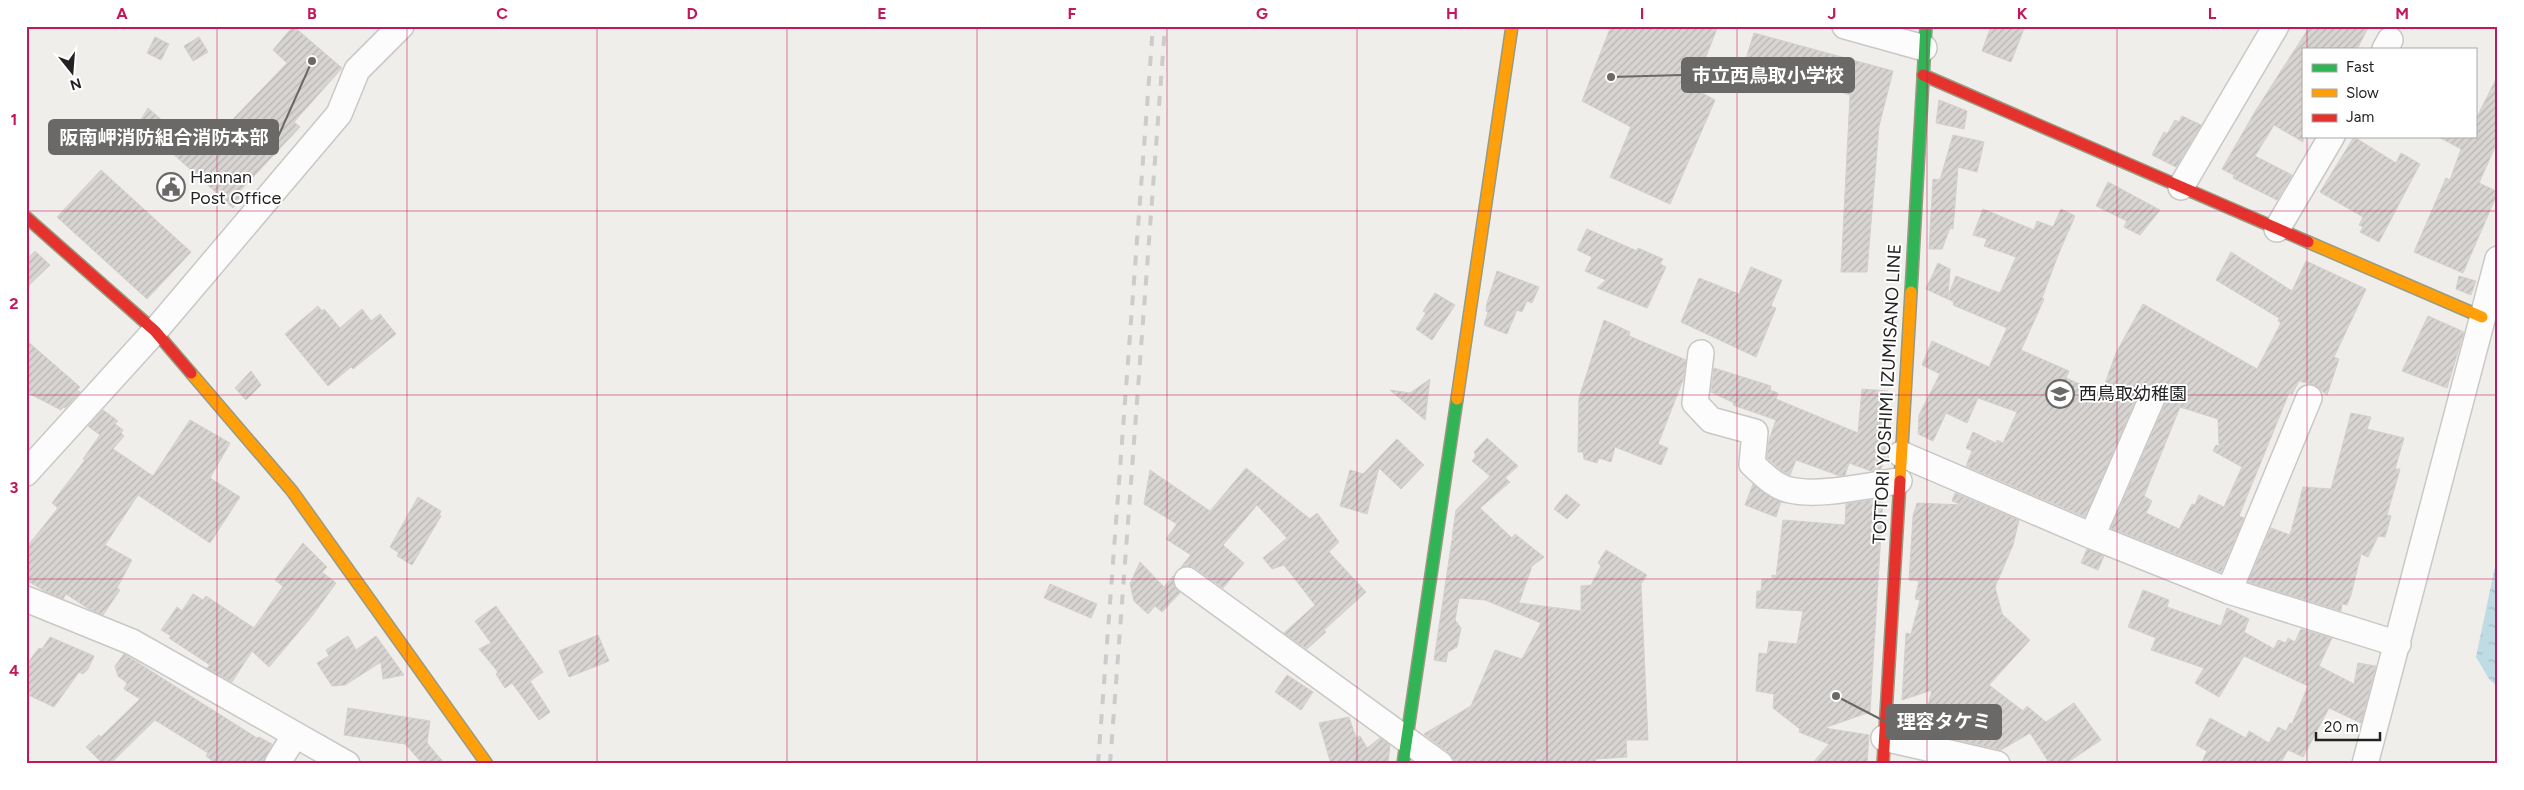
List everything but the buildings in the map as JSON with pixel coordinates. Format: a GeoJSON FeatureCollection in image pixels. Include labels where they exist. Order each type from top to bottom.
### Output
{"type":"FeatureCollection","features":[{"type":"Feature","properties":{"kind":"street"},"geometry":{"type":"LineString","coordinates":[[26,473],[155,331],[338,114],[357,70],[401,26]]}},
{"type":"Feature","properties":{"kind":"street"},"geometry":{"type":"LineString","coordinates":[[1405,752],[1512,26]]}},
{"type":"Feature","properties":{"kind":"street"},"geometry":{"type":"LineString","coordinates":[[1845,26],[1925,37]]}},
{"type":"Feature","properties":{"kind":"street"},"geometry":{"type":"LineString","coordinates":[[2181,187],[2276,26]]}},
{"type":"Feature","properties":{"kind":"street","name":"TOTTORI YOSHIMI IZUMISANO LINE"},"geometry":{"type":"LineString","coordinates":[[1883,764],[1925,37]]}},
{"type":"Feature","properties":{"kind":"street"},"geometry":{"type":"LineString","coordinates":[[1923,75],[2482,317]]}},
{"type":"Feature","properties":{"kind":"street"},"geometry":{"type":"LineString","coordinates":[[2277,229],[2331,138]]}},
{"type":"Feature","properties":{"kind":"street"},"geometry":{"type":"LineString","coordinates":[[26,217],[155,331],[292,491],[481,761]]}},
{"type":"Feature","properties":{"kind":"street"},"geometry":{"type":"LineString","coordinates":[[2365,764],[2498,259]]}},
{"type":"Feature","properties":{"kind":"street"},"geometry":{"type":"LineString","coordinates":[[1701,352],[1695,403],[1711,420],[1756,432],[1752,464],[1769,480],[1790,490],[1825,491],[1899,481]]}},
{"type":"Feature","properties":{"kind":"street"},"geometry":{"type":"LineString","coordinates":[[2092,536],[2152,398]]}},
{"type":"Feature","properties":{"kind":"street"},"geometry":{"type":"LineString","coordinates":[[2229,591],[2309,398]]}},
{"type":"Feature","properties":{"kind":"street"},"geometry":{"type":"LineString","coordinates":[[1901,454],[2092,536],[2229,591],[2398,644]]}},
{"type":"Feature","properties":{"kind":"street"},"geometry":{"type":"LineString","coordinates":[[1187,580],[1405,752],[1440,764]]}},
{"type":"Feature","properties":{"kind":"street"},"geometry":{"type":"LineString","coordinates":[[26,599],[132,642],[347,764]]}},
{"type":"Feature","properties":{"kind":"street"},"geometry":{"type":"LineString","coordinates":[[277,764],[295,735]]}},
{"type":"Feature","properties":{"kind":"street"},"geometry":{"type":"LineString","coordinates":[[1884,738],[1997,764]]}},
{"type":"Feature","properties":{"kind":"water"},"geometry":{"type":"Polygon","coordinates":[[[2498,552],[2498,687],[2489,679],[2476,657],[2498,552]]]}},
{"type":"Feature","properties":{"kind":"railway"},"geometry":{"type":"LineString","coordinates":[[1098,764],[1153,26]]}},
{"type":"Feature","properties":{"kind":"railway"},"geometry":{"type":"LineString","coordinates":[[1110,764],[1165,26]]}},
{"type":"Feature","properties":{"kind":"traffic: fast"},"geometry":{"type":"LineString","coordinates":[[1911,292],[1926,26]]}},
{"type":"Feature","properties":{"kind":"traffic: fast"},"geometry":{"type":"LineString","coordinates":[[1403,764],[1457,399]]}},
{"type":"Feature","properties":{"kind":"traffic: slow"},"geometry":{"type":"LineString","coordinates":[[1457,399],[1512,26]]}},
{"type":"Feature","properties":{"kind":"traffic: slow"},"geometry":{"type":"LineString","coordinates":[[2308,242],[2482,317]]}},
{"type":"Feature","properties":{"kind":"traffic: slow"},"geometry":{"type":"LineString","coordinates":[[1900,481],[1911,292]]}},
{"type":"Feature","properties":{"kind":"traffic: slow"},"geometry":{"type":"LineString","coordinates":[[191,373],[292,491],[487,764]]}},
{"type":"Feature","properties":{"kind":"traffic: jam"},"geometry":{"type":"LineString","coordinates":[[1923,75],[2308,242]]}},
{"type":"Feature","properties":{"kind":"traffic: jam"},"geometry":{"type":"LineString","coordinates":[[26,217],[155,331],[191,373]]}},
{"type":"Feature","properties":{"kind":"traffic: jam"},"geometry":{"type":"LineString","coordinates":[[1883,764],[1900,481]]}},
{"type":"Feature","properties":{"kind":"place","name":"阪南岬消防組合消防本部"},"geometry":{"type":"Point","coordinates":[312,61]}},
{"type":"Feature","properties":{"kind":"place","name":"市立西鳥取小学校"},"geometry":{"type":"Point","coordinates":[1611,77]}},
{"type":"Feature","properties":{"kind":"place","name":"Hannan Post Office"},"geometry":{"type":"Point","coordinates":[171,187]}},
{"type":"Feature","properties":{"kind":"place","name":"西鳥取幼稚園"},"geometry":{"type":"Point","coordinates":[2060,394]}},
{"type":"Feature","properties":{"kind":"place","name":"理容タケミ"},"geometry":{"type":"Point","coordinates":[1836,696]}}]}
